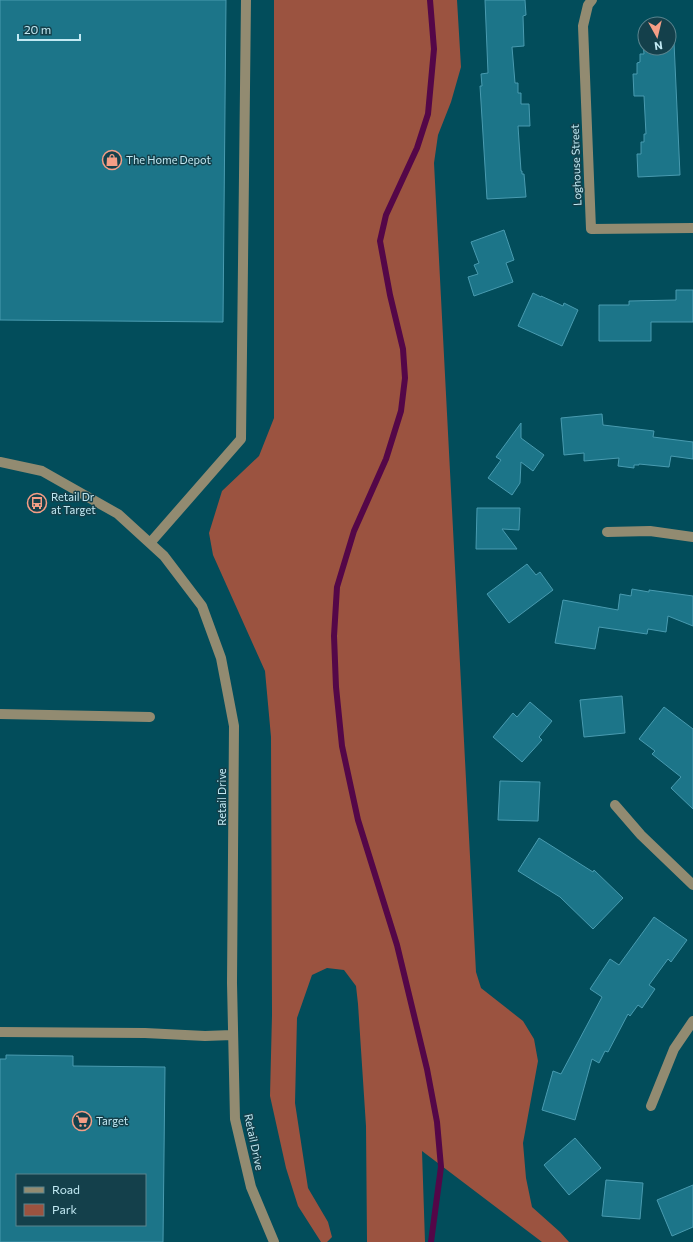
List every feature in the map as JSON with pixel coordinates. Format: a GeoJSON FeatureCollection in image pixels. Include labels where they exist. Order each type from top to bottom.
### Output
{"type":"FeatureCollection","features":[{"type":"Feature","properties":{"kind":"street"},"geometry":{"type":"LineString","coordinates":[[150,543],[241,439],[246,0]]}},
{"type":"Feature","properties":{"kind":"street","name":"Loghouse Street"},"geometry":{"type":"LineString","coordinates":[[592,0],[588,5],[583,26],[591,229],[693,228]]}},
{"type":"Feature","properties":{"kind":"street","name":"Retail Drive"},"geometry":{"type":"LineString","coordinates":[[0,462],[42,471],[118,514],[164,556],[202,606],[221,658],[234,726],[232,1035],[235,1119],[252,1187],[274,1242]]}},
{"type":"Feature","properties":{"kind":"street"},"geometry":{"type":"LineString","coordinates":[[607,532],[650,531],[693,537]]}},
{"type":"Feature","properties":{"kind":"street"},"geometry":{"type":"LineString","coordinates":[[0,714],[150,717]]}},
{"type":"Feature","properties":{"kind":"street"},"geometry":{"type":"LineString","coordinates":[[615,805],[641,834],[693,885]]}},
{"type":"Feature","properties":{"kind":"street"},"geometry":{"type":"LineString","coordinates":[[651,1106],[674,1049],[693,1022]]}},
{"type":"Feature","properties":{"kind":"street"},"geometry":{"type":"LineString","coordinates":[[0,1032],[145,1032],[205,1036],[232,1035]]}},
{"type":"Feature","properties":{"kind":"green space"},"geometry":{"type":"Polygon","coordinates":[[[274,0],[457,0],[461,67],[451,102],[438,135],[434,163],[476,972],[481,988],[523,1021],[534,1039],[538,1061],[523,1143],[526,1178],[532,1207],[569,1242],[542,1242],[422,1151],[425,1242],[367,1242],[366,1126],[358,1004],[356,986],[344,970],[327,968],[312,975],[297,1018],[295,1103],[308,1188],[328,1222],[332,1237],[327,1242],[321,1242],[298,1206],[286,1168],[270,1096],[272,1015],[271,737],[265,671],[213,555],[209,533],[222,491],[259,456],[274,418],[274,0]]]}},
{"type":"Feature","properties":{"kind":"building","name":"The Home Depot"},"geometry":{"type":"Polygon","coordinates":[[[0,0],[226,0],[223,322],[0,320],[0,0]]]}},
{"type":"Feature","properties":{"kind":"building"},"geometry":{"type":"Polygon","coordinates":[[[485,0],[525,0],[526,15],[523,16],[524,46],[512,47],[515,83],[518,83],[518,93],[521,93],[521,104],[529,104],[530,126],[518,126],[521,171],[522,174],[524,174],[526,197],[487,199],[480,86],[482,86],[481,74],[488,73],[485,0]]]}},
{"type":"Feature","properties":{"kind":"building"},"geometry":{"type":"Polygon","coordinates":[[[640,56],[675,56],[680,175],[638,177],[637,154],[641,154],[641,142],[644,142],[644,134],[646,134],[644,96],[634,96],[633,74],[637,74],[637,63],[640,62],[640,56]]]}},
{"type":"Feature","properties":{"kind":"building"},"geometry":{"type":"Polygon","coordinates":[[[504,230],[514,260],[506,263],[513,282],[474,296],[468,277],[478,274],[474,265],[479,263],[471,242],[504,230]]]}},
{"type":"Feature","properties":{"kind":"building"},"geometry":{"type":"Polygon","coordinates":[[[676,290],[693,290],[693,322],[651,322],[651,341],[599,341],[599,305],[629,305],[629,301],[676,300],[676,290]]]}},
{"type":"Feature","properties":{"kind":"building"},"geometry":{"type":"Polygon","coordinates":[[[533,293],[563,306],[564,303],[578,310],[562,346],[518,326],[533,293]]]}},
{"type":"Feature","properties":{"kind":"building"},"geometry":{"type":"Polygon","coordinates":[[[602,414],[603,425],[654,431],[653,437],[693,442],[693,459],[671,456],[669,467],[639,464],[634,465],[634,468],[618,466],[619,458],[584,461],[584,453],[564,455],[561,418],[602,414]]]}},
{"type":"Feature","properties":{"kind":"building"},"geometry":{"type":"Polygon","coordinates":[[[521,423],[521,438],[544,455],[533,471],[521,462],[520,483],[512,495],[488,478],[501,460],[496,457],[521,423]]]}},
{"type":"Feature","properties":{"kind":"building"},"geometry":{"type":"Polygon","coordinates":[[[477,508],[520,508],[519,530],[502,529],[517,549],[476,549],[477,508]]]}},
{"type":"Feature","properties":{"kind":"building"},"geometry":{"type":"Polygon","coordinates":[[[527,564],[536,575],[540,572],[553,590],[509,623],[487,594],[527,564]]]}},
{"type":"Feature","properties":{"kind":"building"},"geometry":{"type":"Polygon","coordinates":[[[632,589],[693,596],[693,626],[668,616],[666,632],[648,629],[647,634],[599,627],[595,649],[555,643],[563,600],[618,610],[620,594],[631,596],[632,589]]]}},
{"type":"Feature","properties":{"kind":"building"},"geometry":{"type":"Polygon","coordinates":[[[622,696],[625,733],[584,737],[580,700],[622,696]]]}},
{"type":"Feature","properties":{"kind":"building"},"geometry":{"type":"Polygon","coordinates":[[[530,702],[552,721],[539,737],[542,740],[522,762],[493,737],[513,713],[517,717],[530,702]]]}},
{"type":"Feature","properties":{"kind":"building"},"geometry":{"type":"Polygon","coordinates":[[[664,707],[693,729],[693,809],[671,788],[681,777],[652,754],[655,751],[639,739],[664,707]]]}},
{"type":"Feature","properties":{"kind":"building"},"geometry":{"type":"Polygon","coordinates":[[[500,781],[540,782],[538,821],[498,820],[500,781]]]}},
{"type":"Feature","properties":{"kind":"building"},"geometry":{"type":"Polygon","coordinates":[[[539,838],[593,872],[594,870],[623,898],[593,929],[560,897],[518,871],[539,838]]]}},
{"type":"Feature","properties":{"kind":"building"},"geometry":{"type":"Polygon","coordinates":[[[654,917],[687,940],[671,962],[668,959],[649,985],[655,989],[642,1008],[638,1005],[630,1016],[628,1014],[608,1052],[605,1051],[599,1063],[592,1059],[575,1120],[542,1110],[553,1071],[561,1074],[602,997],[590,989],[610,959],[619,965],[654,917]]]}},
{"type":"Feature","properties":{"kind":"building","name":"Target"},"geometry":{"type":"Polygon","coordinates":[[[6,1055],[73,1056],[73,1066],[165,1067],[163,1242],[0,1242],[0,1059],[6,1059],[6,1055]]]}},
{"type":"Feature","properties":{"kind":"building"},"geometry":{"type":"Polygon","coordinates":[[[575,1138],[601,1168],[569,1195],[544,1165],[575,1138]]]}},
{"type":"Feature","properties":{"kind":"building"},"geometry":{"type":"Polygon","coordinates":[[[606,1180],[643,1183],[640,1219],[602,1216],[606,1180]]]}},
{"type":"Feature","properties":{"kind":"building"},"geometry":{"type":"Polygon","coordinates":[[[693,1185],[693,1227],[672,1236],[657,1200],[693,1185]]]}},
{"type":"Feature","properties":{"kind":"waterway"},"geometry":{"type":"LineString","coordinates":[[430,0],[434,49],[428,114],[417,148],[386,215],[380,241],[390,295],[403,349],[405,378],[401,411],[386,459],[354,531],[337,587],[334,636],[336,687],[342,746],[358,820],[397,945],[427,1069],[437,1122],[441,1167],[431,1242]]}},
{"type":"Feature","properties":{"kind":"place","name":"The Home Depot"},"geometry":{"type":"Point","coordinates":[112,160]}},
{"type":"Feature","properties":{"kind":"place","name":"Retail Dr at Target"},"geometry":{"type":"Point","coordinates":[37,503]}},
{"type":"Feature","properties":{"kind":"place","name":"Target"},"geometry":{"type":"Point","coordinates":[82,1121]}}]}
